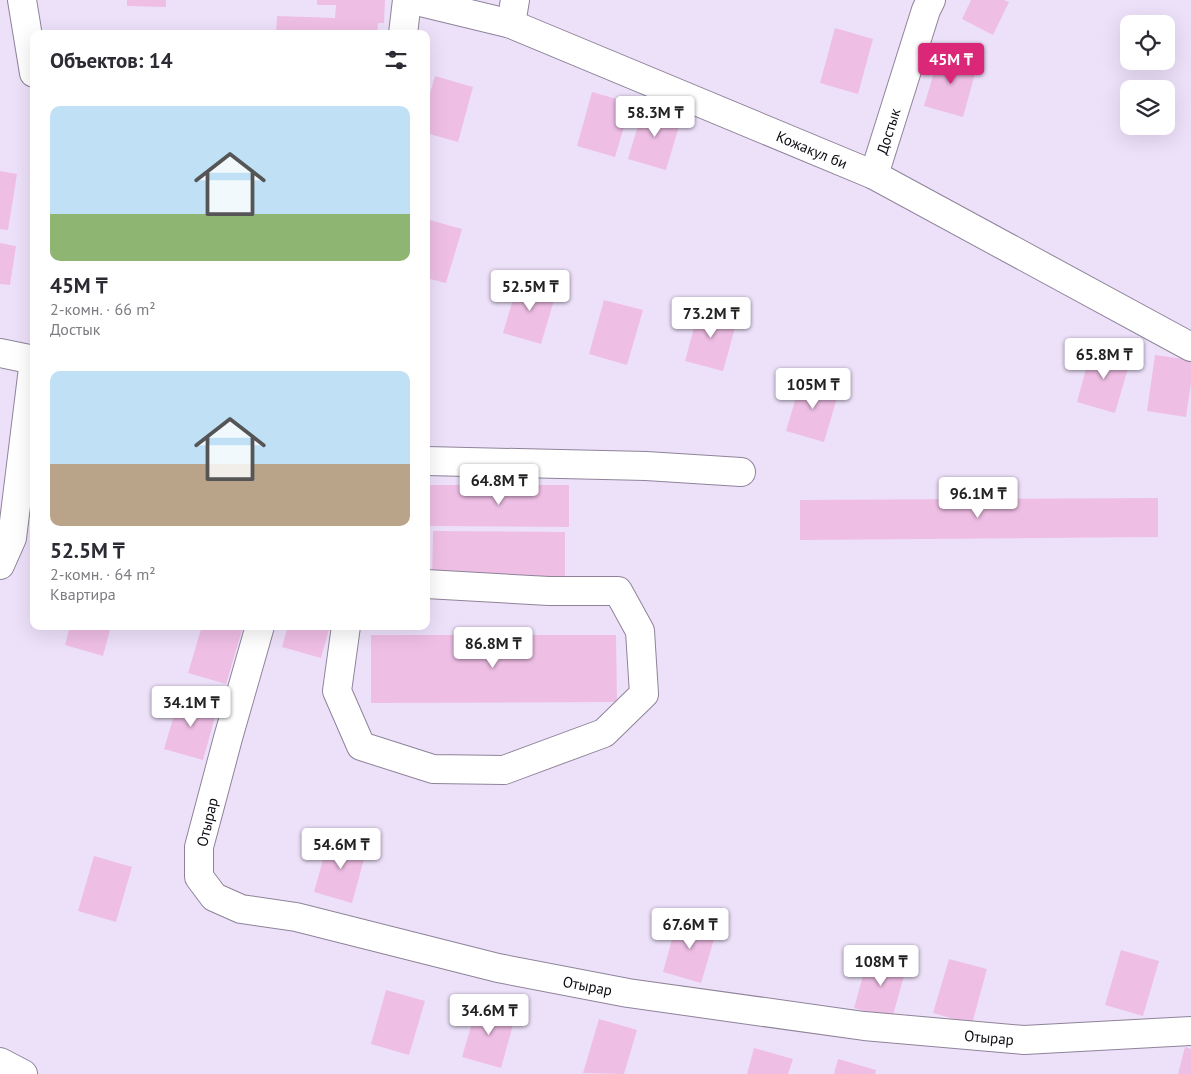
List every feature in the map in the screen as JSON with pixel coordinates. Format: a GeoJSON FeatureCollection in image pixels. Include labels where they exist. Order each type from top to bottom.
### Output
{"type":"FeatureCollection","features":[{"type":"Feature","properties":{"kind":"street"},"geometry":{"type":"LineString","coordinates":[[22,0],[30,49]]}},
{"type":"Feature","properties":{"kind":"street"},"geometry":{"type":"LineString","coordinates":[[403,30],[406,0]]}},
{"type":"Feature","properties":{"kind":"street","name":"Кожакул би"},"geometry":{"type":"LineString","coordinates":[[412,0],[513,12],[874,176],[1191,347]]}},
{"type":"Feature","properties":{"kind":"street","name":"Достык"},"geometry":{"type":"LineString","coordinates":[[874,176],[926,10],[931,0]]}},
{"type":"Feature","properties":{"kind":"street"},"geometry":{"type":"LineString","coordinates":[[0,353],[30,359]]}},
{"type":"Feature","properties":{"kind":"street"},"geometry":{"type":"LineString","coordinates":[[0,566],[12,538],[30,392]]}},
{"type":"Feature","properties":{"kind":"street"},"geometry":{"type":"LineString","coordinates":[[430,461],[646,466],[741,472]]}},
{"type":"Feature","properties":{"kind":"street"},"geometry":{"type":"LineString","coordinates":[[345,630],[336,691],[361,746],[434,769],[504,770],[604,733],[644,694],[640,631],[618,591],[549,591],[430,584]]}},
{"type":"Feature","properties":{"kind":"street","name":"Отырар"},"geometry":{"type":"LineString","coordinates":[[259,630],[228,738],[200,847],[199,877],[214,897],[241,909],[296,918],[498,968],[628,993],[864,1026],[1024,1040],[1191,1031]]}},
{"type":"Feature","properties":{"kind":"street"},"geometry":{"type":"LineString","coordinates":[[0,1062],[23,1074]]}},
{"type":"Feature","properties":{"kind":"building"},"geometry":{"type":"Polygon","coordinates":[[[127,0],[166,0],[166,7],[127,6],[127,0]]]}},
{"type":"Feature","properties":{"kind":"building"},"geometry":{"type":"Polygon","coordinates":[[[317,0],[385,0],[384,23],[378,23],[377,30],[276,30],[277,16],[335,18],[336,5],[317,5],[317,0]]]}},
{"type":"Feature","properties":{"kind":"building"},"geometry":{"type":"Polygon","coordinates":[[[971,0],[1004,0],[1009,2],[993,35],[962,19],[971,0]]]}},
{"type":"Feature","properties":{"kind":"building"},"geometry":{"type":"Polygon","coordinates":[[[835,28],[873,39],[858,94],[820,83],[835,28]]]}},
{"type":"Feature","properties":{"kind":"building"},"geometry":{"type":"Polygon","coordinates":[[[940,52],[978,63],[963,117],[924,106],[940,52]]]}},
{"type":"Feature","properties":{"kind":"building"},"geometry":{"type":"Polygon","coordinates":[[[435,76],[473,87],[458,142],[430,134],[430,93],[435,76]]]}},
{"type":"Feature","properties":{"kind":"building"},"geometry":{"type":"Polygon","coordinates":[[[592,92],[631,103],[615,157],[577,146],[592,92]]]}},
{"type":"Feature","properties":{"kind":"building"},"geometry":{"type":"Polygon","coordinates":[[[644,105],[682,116],[666,170],[628,159],[644,105]]]}},
{"type":"Feature","properties":{"kind":"building"},"geometry":{"type":"Polygon","coordinates":[[[0,171],[17,174],[8,230],[0,229],[0,171]]]}},
{"type":"Feature","properties":{"kind":"building"},"geometry":{"type":"Polygon","coordinates":[[[430,220],[462,229],[446,283],[430,279],[430,220]]]}},
{"type":"Feature","properties":{"kind":"building"},"geometry":{"type":"Polygon","coordinates":[[[0,243],[16,246],[10,285],[0,284],[0,243]]]}},
{"type":"Feature","properties":{"kind":"building"},"geometry":{"type":"Polygon","coordinates":[[[519,279],[557,290],[541,344],[503,333],[519,279]]]}},
{"type":"Feature","properties":{"kind":"building"},"geometry":{"type":"Polygon","coordinates":[[[604,300],[643,310],[627,365],[589,354],[604,300]]]}},
{"type":"Feature","properties":{"kind":"building"},"geometry":{"type":"Polygon","coordinates":[[[700,306],[738,317],[723,371],[685,361],[700,306]]]}},
{"type":"Feature","properties":{"kind":"building"},"geometry":{"type":"Polygon","coordinates":[[[1092,347],[1131,358],[1115,413],[1077,402],[1092,347]]]}},
{"type":"Feature","properties":{"kind":"building"},"geometry":{"type":"Polygon","coordinates":[[[1155,355],[1191,360],[1191,383],[1186,417],[1147,411],[1155,355]]]}},
{"type":"Feature","properties":{"kind":"building"},"geometry":{"type":"Polygon","coordinates":[[[802,377],[840,388],[824,442],[786,431],[802,377]]]}},
{"type":"Feature","properties":{"kind":"building"},"geometry":{"type":"Polygon","coordinates":[[[430,485],[569,485],[569,527],[430,526],[430,485]]]}},
{"type":"Feature","properties":{"kind":"building"},"geometry":{"type":"Polygon","coordinates":[[[1158,498],[1158,537],[800,540],[800,500],[1158,498]]]}},
{"type":"Feature","properties":{"kind":"building"},"geometry":{"type":"Polygon","coordinates":[[[433,531],[565,532],[565,581],[432,580],[433,531]]]}},
{"type":"Feature","properties":{"kind":"building"},"geometry":{"type":"Polygon","coordinates":[[[69,630],[110,630],[103,656],[65,645],[69,630]]]}},
{"type":"Feature","properties":{"kind":"building"},"geometry":{"type":"Polygon","coordinates":[[[201,630],[242,630],[226,684],[188,673],[201,630]]]}},
{"type":"Feature","properties":{"kind":"building"},"geometry":{"type":"Polygon","coordinates":[[[287,630],[329,630],[321,658],[282,647],[287,630]]]}},
{"type":"Feature","properties":{"kind":"building"},"geometry":{"type":"Polygon","coordinates":[[[371,635],[616,635],[617,702],[371,703],[371,635]]]}},
{"type":"Feature","properties":{"kind":"building"},"geometry":{"type":"Polygon","coordinates":[[[180,695],[218,706],[203,760],[164,749],[180,695]]]}},
{"type":"Feature","properties":{"kind":"building"},"geometry":{"type":"Polygon","coordinates":[[[329,838],[367,848],[352,903],[314,892],[329,838]]]}},
{"type":"Feature","properties":{"kind":"building"},"geometry":{"type":"Polygon","coordinates":[[[94,856],[132,867],[116,922],[78,911],[94,856]]]}},
{"type":"Feature","properties":{"kind":"building"},"geometry":{"type":"Polygon","coordinates":[[[678,918],[717,929],[701,983],[663,972],[678,918]]]}},
{"type":"Feature","properties":{"kind":"building"},"geometry":{"type":"Polygon","coordinates":[[[1121,950],[1159,961],[1143,1016],[1105,1005],[1121,950]]]}},
{"type":"Feature","properties":{"kind":"building"},"geometry":{"type":"Polygon","coordinates":[[[869,954],[907,965],[892,1019],[854,1008],[869,954]]]}},
{"type":"Feature","properties":{"kind":"building"},"geometry":{"type":"Polygon","coordinates":[[[949,959],[987,969],[972,1024],[933,1013],[949,959]]]}},
{"type":"Feature","properties":{"kind":"building"},"geometry":{"type":"Polygon","coordinates":[[[386,990],[425,1001],[409,1055],[371,1044],[386,990]]]}},
{"type":"Feature","properties":{"kind":"building"},"geometry":{"type":"Polygon","coordinates":[[[478,1003],[516,1014],[501,1068],[462,1057],[478,1003]]]}},
{"type":"Feature","properties":{"kind":"building"},"geometry":{"type":"Polygon","coordinates":[[[599,1019],[637,1030],[624,1074],[583,1073],[599,1019]]]}},
{"type":"Feature","properties":{"kind":"building"},"geometry":{"type":"Polygon","coordinates":[[[1185,1047],[1191,1049],[1191,1074],[1178,1074],[1185,1047]]]}},
{"type":"Feature","properties":{"kind":"building"},"geometry":{"type":"Polygon","coordinates":[[[754,1048],[793,1059],[788,1074],[747,1074],[754,1048]]]}},
{"type":"Feature","properties":{"kind":"building"},"geometry":{"type":"Polygon","coordinates":[[[838,1059],[876,1070],[875,1074],[834,1074],[838,1059]]]}}]}
